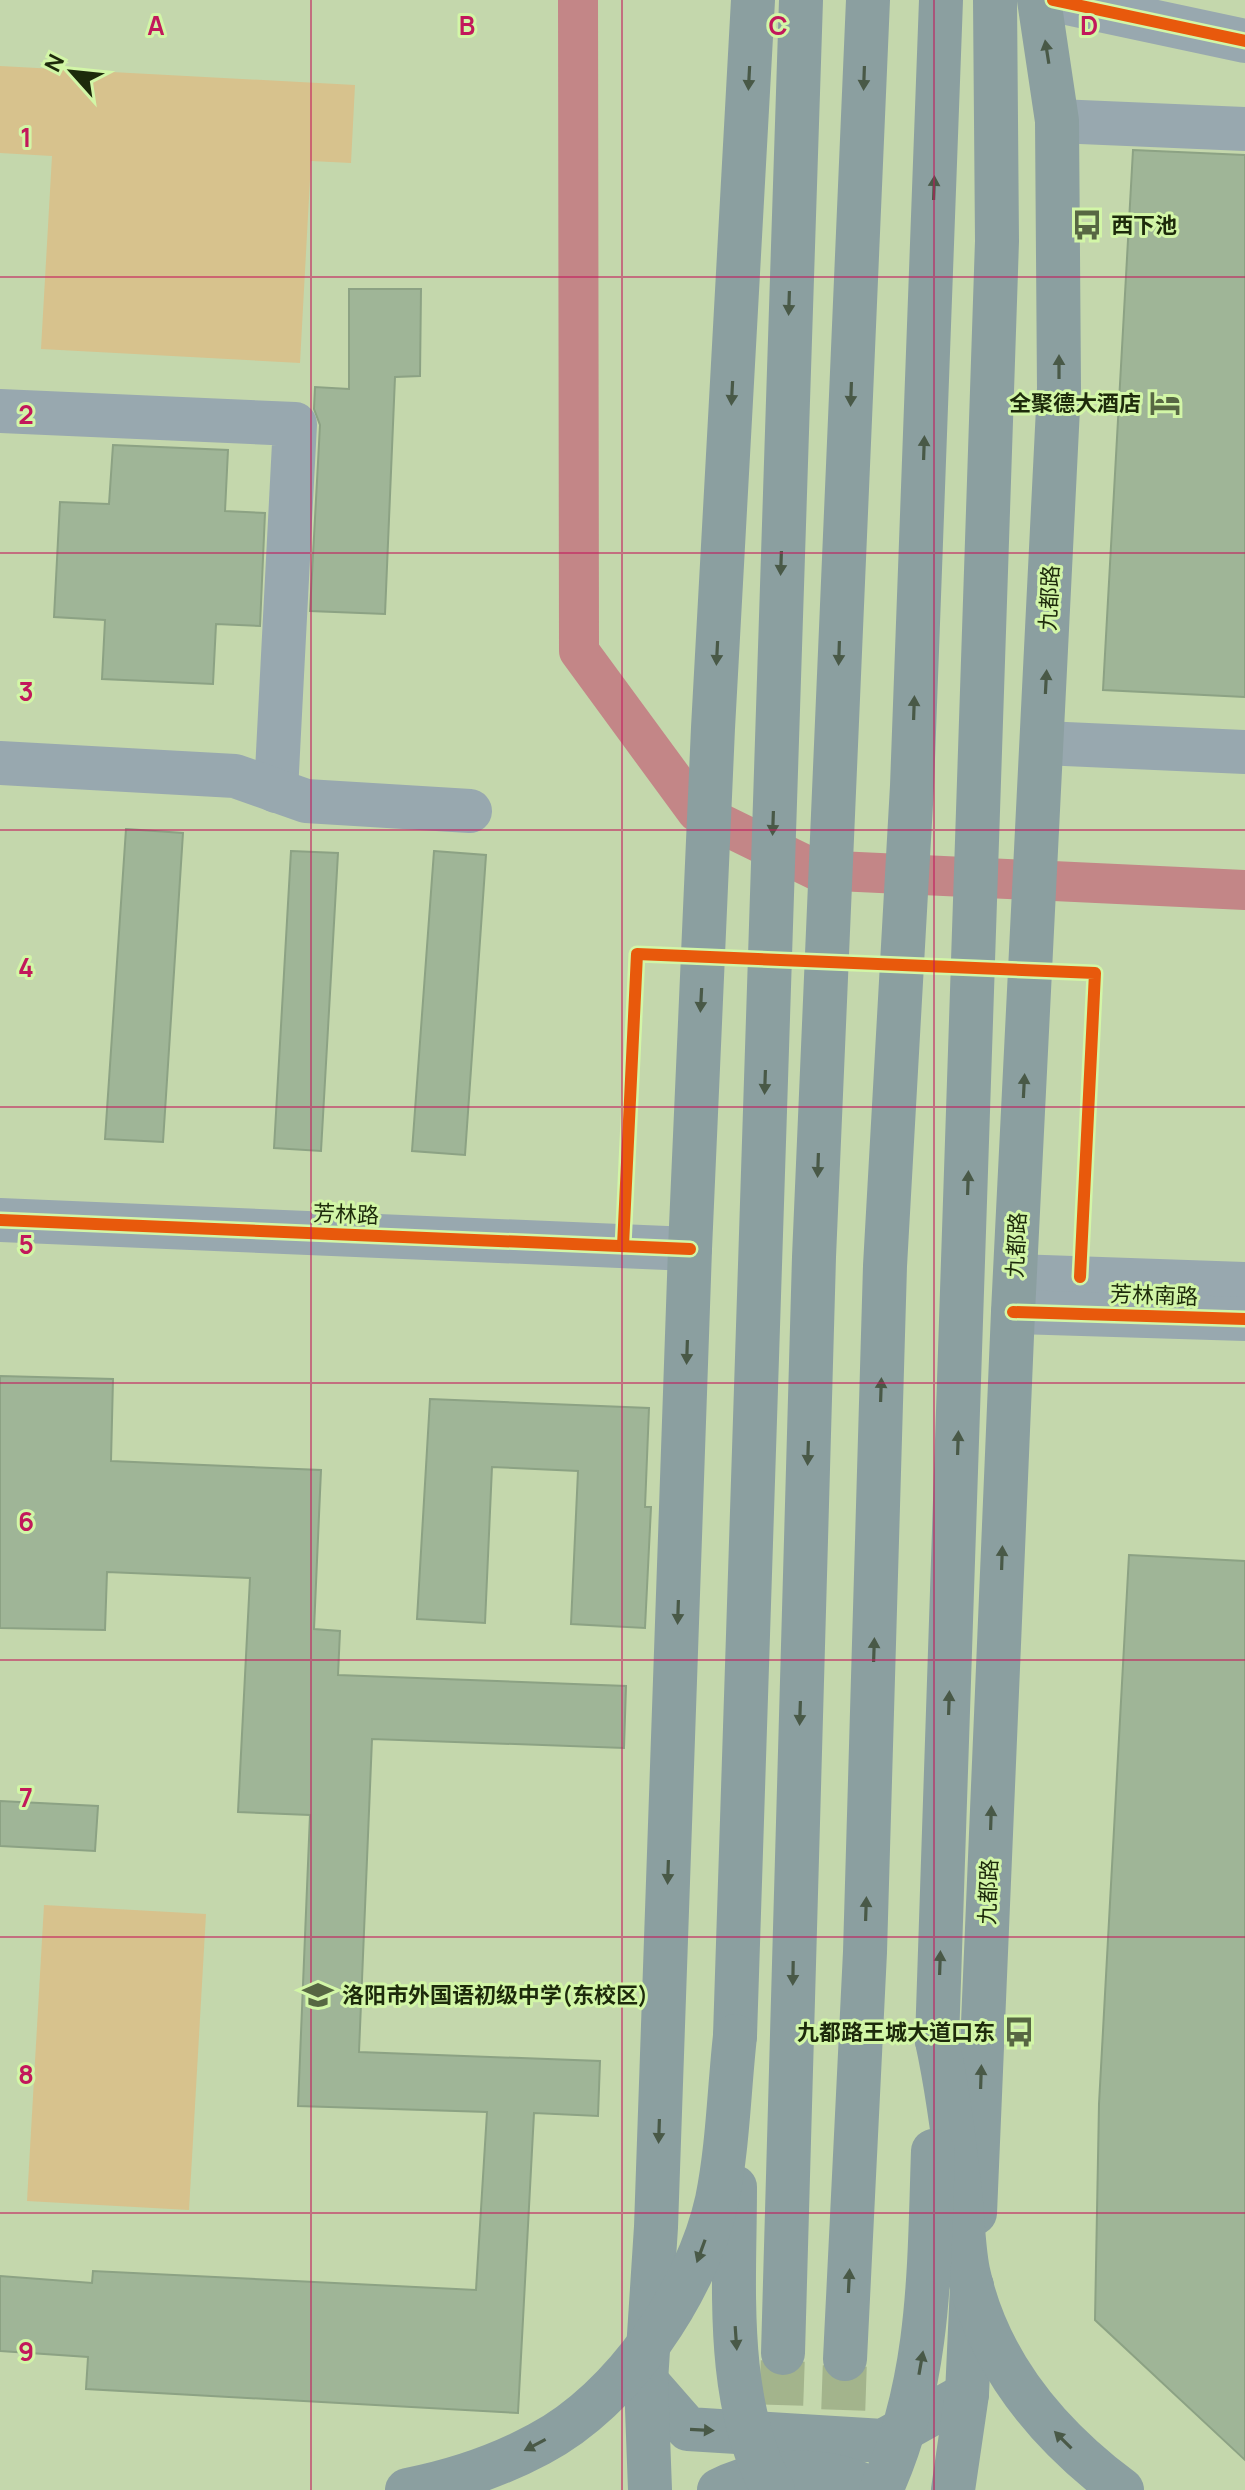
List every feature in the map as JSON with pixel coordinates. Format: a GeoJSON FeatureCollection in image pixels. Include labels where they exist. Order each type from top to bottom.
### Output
{"type":"FeatureCollection","features":[{"type":"Feature","properties":{"kind":"main road"},"geometry":{"type":"LineString","coordinates":[[650,2490],[646,2381],[656,2227],[704,922],[753,0]]}},
{"type":"Feature","properties":{"kind":"main road"},"geometry":{"type":"LineString","coordinates":[[773,2490],[756,2449],[738,2372],[735,2036],[801,0]]}},
{"type":"Feature","properties":{"kind":"main road"},"geometry":{"type":"LineString","coordinates":[[783,2353],[812,1320],[868,0]]}},
{"type":"Feature","properties":{"kind":"main road"},"geometry":{"type":"LineString","coordinates":[[845,2359],[865,1952],[885,1266],[912,786],[941,0]]}},
{"type":"Feature","properties":{"kind":"main road"},"geometry":{"type":"LineString","coordinates":[[881,2490],[910,2415],[926,2335],[997,241],[995,0]]}},
{"type":"Feature","properties":{"kind":"main road","name":"九都路"},"geometry":{"type":"LineString","coordinates":[[953,2490],[967,2394],[1014,1294],[1059,388],[1057,121],[1039,0]]}},
{"type":"Feature","properties":{"kind":"main road"},"geometry":{"type":"LineString","coordinates":[[407,2490],[473,2472],[551,2436],[610,2388],[667,2317],[696,2264],[717,2200],[735,2036]]}},
{"type":"Feature","properties":{"kind":"main road"},"geometry":{"type":"LineString","coordinates":[[937,2041],[951,2104],[968,2269],[979,2312],[1011,2378],[1028,2402],[1075,2453],[1122,2490]]}},
{"type":"Feature","properties":{"kind":"main road"},"geometry":{"type":"LineString","coordinates":[[646,2381],[688,2429],[883,2441],[967,2394]]}},
{"type":"Feature","properties":{"kind":"main road"},"geometry":{"type":"LineString","coordinates":[[719,2490],[759,2477],[795,2473],[832,2477],[873,2490]]}},
{"type":"Feature","properties":{"kind":"street"},"geometry":{"type":"LineString","coordinates":[[1053,0],[1245,41]]}},
{"type":"Feature","properties":{"kind":"street"},"geometry":{"type":"LineString","coordinates":[[1057,121],[1245,129]]}},
{"type":"Feature","properties":{"kind":"street"},"geometry":{"type":"LineString","coordinates":[[1,418],[295,424],[276,791]]}},
{"type":"Feature","properties":{"kind":"street"},"geometry":{"type":"LineString","coordinates":[[1043,743],[1245,752]]}},
{"type":"Feature","properties":{"kind":"street"},"geometry":{"type":"LineString","coordinates":[[0,763],[235,776],[306,801],[470,811]]}},
{"type":"Feature","properties":{"kind":"street","name":"芳林路"},"geometry":{"type":"LineString","coordinates":[[0,1220],[690,1262]]}},
{"type":"Feature","properties":{"kind":"street","name":"芳林路"},"geometry":{"type":"LineString","coordinates":[[0,1245],[690,1262]]}},
{"type":"Feature","properties":{"kind":"street","name":"芳林南路"},"geometry":{"type":"LineString","coordinates":[[1014,1294],[1245,1284]]}},
{"type":"Feature","properties":{"kind":"street","name":"芳林南路"},"geometry":{"type":"LineString","coordinates":[[1014,1294],[1245,1319]]}},
{"type":"Feature","properties":{"kind":"shaded area"},"geometry":{"type":"Polygon","coordinates":[[[0,66],[355,85],[351,163],[311,161],[300,363],[41,349],[52,156],[0,153],[0,66]]]}},
{"type":"Feature","properties":{"kind":"shaded area"},"geometry":{"type":"Polygon","coordinates":[[[44,1905],[206,1914],[189,2210],[27,2201],[44,1905]]]}},
{"type":"Feature","properties":{"kind":"building","name":"全聚德大酒店"},"geometry":{"type":"Polygon","coordinates":[[[1133,150],[1245,155],[1245,697],[1103,690],[1133,150]]]}},
{"type":"Feature","properties":{"kind":"building"},"geometry":{"type":"Polygon","coordinates":[[[349,289],[421,289],[420,376],[395,377],[385,614],[310,611],[320,425],[314,409],[315,387],[349,389],[349,289]]]}},
{"type":"Feature","properties":{"kind":"building"},"geometry":{"type":"Polygon","coordinates":[[[113,445],[228,450],[225,511],[265,513],[260,626],[216,624],[213,684],[102,679],[105,620],[54,617],[60,502],[109,504],[113,445]]]}},
{"type":"Feature","properties":{"kind":"building"},"geometry":{"type":"Polygon","coordinates":[[[126,829],[183,833],[163,1142],[105,1139],[126,829]]]}},
{"type":"Feature","properties":{"kind":"building"},"geometry":{"type":"Polygon","coordinates":[[[291,851],[338,853],[321,1151],[274,1148],[291,851]]]}},
{"type":"Feature","properties":{"kind":"building"},"geometry":{"type":"Polygon","coordinates":[[[434,851],[486,855],[465,1155],[412,1151],[434,851]]]}},
{"type":"Feature","properties":{"kind":"building"},"geometry":{"type":"Polygon","coordinates":[[[0,1376],[113,1379],[111,1461],[321,1470],[314,1629],[340,1631],[338,1675],[626,1686],[624,1748],[372,1739],[359,2052],[600,2061],[598,2116],[534,2113],[518,2413],[86,2389],[88,2357],[0,2351],[0,2276],[92,2283],[93,2271],[476,2290],[487,2112],[298,2106],[310,1815],[238,1812],[250,1578],[107,1572],[105,1630],[0,1628],[0,1376]]]}},
{"type":"Feature","properties":{"kind":"building"},"geometry":{"type":"Polygon","coordinates":[[[430,1399],[649,1408],[645,1507],[651,1507],[645,1628],[571,1624],[578,1471],[492,1467],[485,1623],[417,1619],[430,1399]]]}},
{"type":"Feature","properties":{"kind":"building"},"geometry":{"type":"Polygon","coordinates":[[[1129,1555],[1245,1561],[1245,2460],[1095,2320],[1099,2104],[1129,1555]]]}},
{"type":"Feature","properties":{"kind":"building"},"geometry":{"type":"Polygon","coordinates":[[[0,1801],[98,1806],[95,1851],[0,1846],[0,1801]]]}},
{"type":"Feature","properties":{"kind":"waterway"},"geometry":{"type":"LineString","coordinates":[[578,0],[579,651],[697,812],[816,870],[1245,890]]}},
{"type":"Feature","properties":{"kind":"tunnel"},"geometry":{"type":"LineString","coordinates":[[779,2471],[783,2353]]}},
{"type":"Feature","properties":{"kind":"tunnel"},"geometry":{"type":"LineString","coordinates":[[841,2476],[845,2359]]}},
{"type":"Feature","properties":{"kind":"cycle path"},"geometry":{"type":"LineString","coordinates":[[1053,0],[1245,41]]}},
{"type":"Feature","properties":{"kind":"cycle path"},"geometry":{"type":"LineString","coordinates":[[623,1246],[637,954],[1095,973],[1080,1277]]}},
{"type":"Feature","properties":{"kind":"cycle path"},"geometry":{"type":"LineString","coordinates":[[0,1220],[690,1249]]}},
{"type":"Feature","properties":{"kind":"cycle path"},"geometry":{"type":"LineString","coordinates":[[1013,1312],[1245,1319]]}},
{"type":"Feature","properties":{"kind":"place","name":"西下池"},"geometry":{"type":"Point","coordinates":[1087,225]}},
{"type":"Feature","properties":{"kind":"place","name":"全聚德大酒店"},"geometry":{"type":"Point","coordinates":[1165,403]}},
{"type":"Feature","properties":{"kind":"place","name":"洛阳市外国语初级中学(东校区)"},"geometry":{"type":"Point","coordinates":[318,1995]}},
{"type":"Feature","properties":{"kind":"place","name":"九都路王城大道口东"},"geometry":{"type":"Point","coordinates":[1019,2032]}}]}
